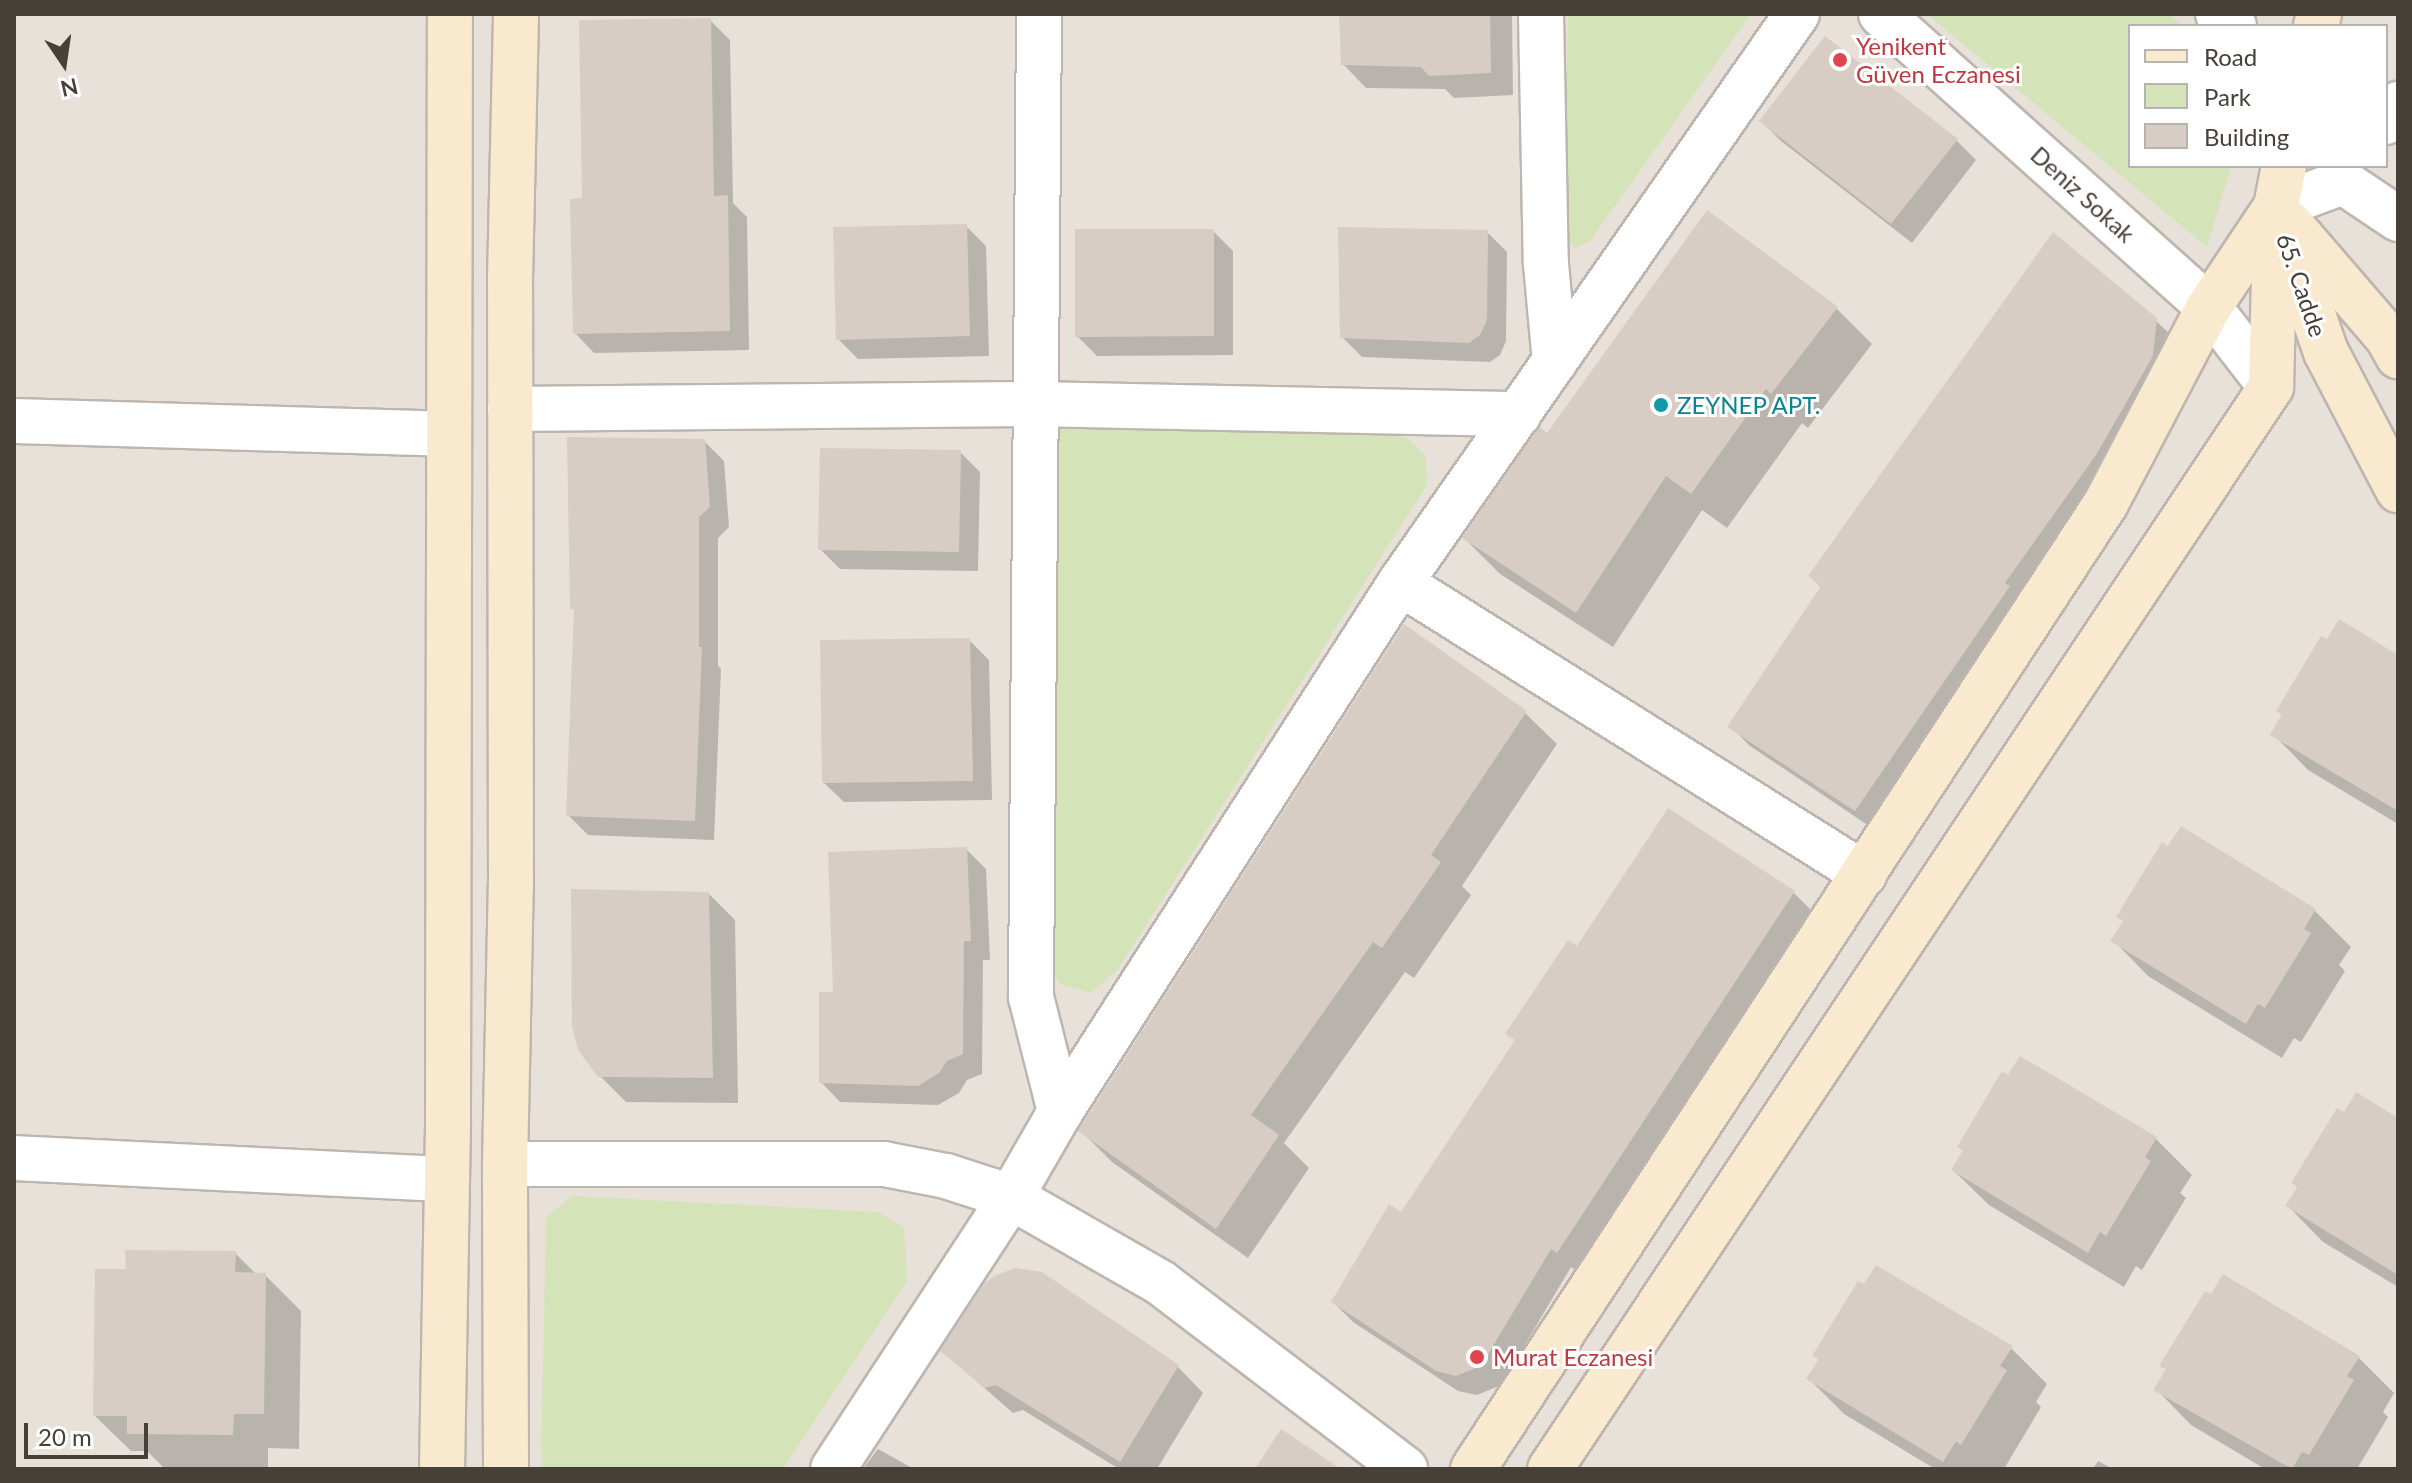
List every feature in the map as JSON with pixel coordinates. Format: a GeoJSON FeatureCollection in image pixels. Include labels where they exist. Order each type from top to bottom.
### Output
{"type":"FeatureCollection","features":[{"type":"Feature","properties":{"kind":"main road"},"geometry":{"type":"LineString","coordinates":[[442,1469],[448,1133],[450,14]]}},
{"type":"Feature","properties":{"kind":"main road"},"geometry":{"type":"LineString","coordinates":[[506,1469],[505,1147],[511,886],[510,409],[516,14]]}},
{"type":"Feature","properties":{"kind":"main road"},"geometry":{"type":"LineString","coordinates":[[1473,1469],[2106,503],[2209,307],[2280,186]]}},
{"type":"Feature","properties":{"kind":"main road"},"geometry":{"type":"LineString","coordinates":[[1550,1469],[2169,546],[2271,387],[2280,186]]}},
{"type":"Feature","properties":{"kind":"main road","name":"65. Cadde"},"geometry":{"type":"LineString","coordinates":[[2280,186],[2398,356]]}},
{"type":"Feature","properties":{"kind":"main road","name":"65. Cadde"},"geometry":{"type":"LineString","coordinates":[[2280,186],[2326,352],[2398,490]]}},
{"type":"Feature","properties":{"kind":"main road"},"geometry":{"type":"LineString","coordinates":[[448,1133],[505,1147]]}},
{"type":"Feature","properties":{"kind":"main road"},"geometry":{"type":"LineString","coordinates":[[445,1197],[506,1218]]}},
{"type":"Feature","properties":{"kind":"street"},"geometry":{"type":"LineString","coordinates":[[1039,14],[1031,997],[1060,1112]]}},
{"type":"Feature","properties":{"kind":"street"},"geometry":{"type":"LineString","coordinates":[[1541,14],[1546,264],[1555,362]]}},
{"type":"Feature","properties":{"kind":"street"},"geometry":{"type":"LineString","coordinates":[[833,1469],[1011,1197],[1060,1112],[1400,583],[1797,14]]}},
{"type":"Feature","properties":{"kind":"street","name":"Deniz Sokak"},"geometry":{"type":"LineString","coordinates":[[1881,14],[2209,307],[2271,387]]}},
{"type":"Feature","properties":{"kind":"street"},"geometry":{"type":"LineString","coordinates":[[2280,186],[2349,174],[2398,219]]}},
{"type":"Feature","properties":{"kind":"street"},"geometry":{"type":"LineString","coordinates":[[510,409],[1035,404],[1519,414]]}},
{"type":"Feature","properties":{"kind":"street"},"geometry":{"type":"LineString","coordinates":[[14,421],[449,434]]}},
{"type":"Feature","properties":{"kind":"street"},"geometry":{"type":"LineString","coordinates":[[1400,583],[1864,874]]}},
{"type":"Feature","properties":{"kind":"street"},"geometry":{"type":"LineString","coordinates":[[505,1147],[884,1164],[946,1176],[1011,1197],[1161,1283],[1405,1469]]}},
{"type":"Feature","properties":{"kind":"street"},"geometry":{"type":"LineString","coordinates":[[14,1158],[445,1197]]}},
{"type":"Feature","properties":{"kind":"shaded area"},"geometry":{"type":"Polygon","coordinates":[[[14,14],[2398,14],[2398,1469],[14,1469],[14,14]]]}},
{"type":"Feature","properties":{"kind":"green space"},"geometry":{"type":"Polygon","coordinates":[[[1568,14],[1751,14],[1590,241],[1575,248],[1563,236],[1568,14]]]}},
{"type":"Feature","properties":{"kind":"green space"},"geometry":{"type":"Polygon","coordinates":[[[1927,14],[2168,14],[2180,24],[2128,24],[2128,168],[2230,168],[2207,247],[1927,14]]]}},
{"type":"Feature","properties":{"kind":"green space"},"geometry":{"type":"Polygon","coordinates":[[[1089,424],[1388,431],[1408,439],[1425,456],[1427,485],[1118,969],[1091,993],[1059,984],[1052,965],[1047,460],[1061,427],[1089,424]]]}},
{"type":"Feature","properties":{"kind":"green space"},"geometry":{"type":"Polygon","coordinates":[[[572,1196],[878,1212],[904,1228],[907,1281],[783,1469],[541,1469],[546,1218],[572,1196]]]}},
{"type":"Feature","properties":{"kind":"building"},"geometry":{"type":"Polygon","coordinates":[[[1339,14],[1490,14],[1491,73],[1429,76],[1421,67],[1341,65],[1339,14]]]}},
{"type":"Feature","properties":{"kind":"building"},"geometry":{"type":"Polygon","coordinates":[[[711,18],[714,196],[728,195],[730,331],[573,334],[570,199],[582,198],[579,20],[711,18]]]}},
{"type":"Feature","properties":{"kind":"building"},"geometry":{"type":"Polygon","coordinates":[[[1825,36],[1958,139],[1891,224],[1759,121],[1825,36]]]}},
{"type":"Feature","properties":{"kind":"building"},"geometry":{"type":"Polygon","coordinates":[[[1707,210],[1838,307],[1771,394],[1766,389],[1691,494],[1666,476],[1576,613],[1462,538],[1537,430],[1540,427],[1547,433],[1707,210]]]}},
{"type":"Feature","properties":{"kind":"building"},"geometry":{"type":"Polygon","coordinates":[[[967,224],[970,336],[836,340],[833,227],[967,224]]]}},
{"type":"Feature","properties":{"kind":"building"},"geometry":{"type":"Polygon","coordinates":[[[1338,227],[1488,230],[1487,320],[1480,335],[1469,343],[1340,338],[1338,227]]]}},
{"type":"Feature","properties":{"kind":"building"},"geometry":{"type":"Polygon","coordinates":[[[1075,229],[1214,229],[1214,336],[1075,337],[1075,229]]]}},
{"type":"Feature","properties":{"kind":"building"},"geometry":{"type":"Polygon","coordinates":[[[2053,232],[2157,318],[2153,356],[2096,455],[2005,583],[2010,586],[1855,811],[1727,727],[1821,586],[1808,576],[2053,232]]]}},
{"type":"Feature","properties":{"kind":"building"},"geometry":{"type":"Polygon","coordinates":[[[567,437],[705,439],[710,507],[699,517],[699,647],[702,647],[695,821],[566,816],[574,609],[570,609],[567,437]]]}},
{"type":"Feature","properties":{"kind":"building"},"geometry":{"type":"Polygon","coordinates":[[[820,448],[961,450],[959,552],[818,550],[820,448]]]}},
{"type":"Feature","properties":{"kind":"building"},"geometry":{"type":"Polygon","coordinates":[[[2339,619],[2398,655],[2398,811],[2270,735],[2282,714],[2276,711],[2321,636],[2327,639],[2339,619]]]}},
{"type":"Feature","properties":{"kind":"building"},"geometry":{"type":"Polygon","coordinates":[[[1404,624],[1527,711],[1431,855],[1441,862],[1382,948],[1373,942],[1251,1115],[1279,1135],[1216,1229],[1078,1131],[1404,624]]]}},
{"type":"Feature","properties":{"kind":"building"},"geometry":{"type":"Polygon","coordinates":[[[970,638],[973,781],[822,783],[820,640],[970,638]]]}},
{"type":"Feature","properties":{"kind":"building"},"geometry":{"type":"Polygon","coordinates":[[[1668,808],[1795,891],[1557,1253],[1551,1249],[1481,1366],[1456,1376],[1436,1371],[1331,1302],[1389,1204],[1401,1212],[1515,1040],[1505,1034],[1568,940],[1577,946],[1668,808]]]}},
{"type":"Feature","properties":{"kind":"building"},"geometry":{"type":"Polygon","coordinates":[[[2181,826],[2316,909],[2304,929],[2311,933],[2265,1008],[2258,1004],[2246,1024],[2110,941],[2123,921],[2116,917],[2162,842],[2168,846],[2181,826]]]}},
{"type":"Feature","properties":{"kind":"building"},"geometry":{"type":"Polygon","coordinates":[[[967,847],[971,941],[964,941],[963,1054],[947,1061],[939,1073],[918,1086],[819,1083],[819,992],[833,992],[828,852],[967,847]]]}},
{"type":"Feature","properties":{"kind":"building"},"geometry":{"type":"Polygon","coordinates":[[[571,889],[709,892],[713,1078],[598,1077],[578,1050],[572,1026],[571,889]]]}},
{"type":"Feature","properties":{"kind":"building"},"geometry":{"type":"Polygon","coordinates":[[[2020,1056],[2157,1137],[2145,1157],[2151,1161],[2106,1236],[2100,1232],[2088,1253],[1951,1170],[1963,1150],[1957,1147],[2002,1071],[2008,1075],[2020,1056]]]}},
{"type":"Feature","properties":{"kind":"building"},"geometry":{"type":"Polygon","coordinates":[[[2356,1092],[2398,1118],[2398,1275],[2285,1206],[2298,1186],[2291,1183],[2337,1108],[2344,1112],[2356,1092]]]}},
{"type":"Feature","properties":{"kind":"building"},"geometry":{"type":"Polygon","coordinates":[[[125,1250],[236,1251],[235,1272],[266,1273],[264,1414],[234,1414],[233,1435],[127,1434],[127,1416],[93,1416],[95,1269],[126,1269],[125,1250]]]}},
{"type":"Feature","properties":{"kind":"building"},"geometry":{"type":"Polygon","coordinates":[[[1876,1265],[2013,1346],[2000,1366],[2007,1370],[1961,1445],[1956,1441],[1943,1462],[1806,1379],[1819,1359],[1812,1356],[1858,1281],[1864,1284],[1876,1265]]]}},
{"type":"Feature","properties":{"kind":"building"},"geometry":{"type":"Polygon","coordinates":[[[1016,1268],[1042,1272],[1179,1365],[1120,1462],[996,1385],[985,1388],[940,1351],[984,1284],[996,1275],[1016,1268]]]}},
{"type":"Feature","properties":{"kind":"building"},"geometry":{"type":"Polygon","coordinates":[[[2223,1274],[2360,1356],[2347,1376],[2354,1380],[2309,1455],[2302,1452],[2292,1469],[2153,1390],[2166,1369],[2159,1366],[2205,1291],[2211,1294],[2223,1274]]]}},
{"type":"Feature","properties":{"kind":"building"},"geometry":{"type":"Polygon","coordinates":[[[1281,1429],[1341,1469],[1255,1469],[1281,1429]]]}},
{"type":"Feature","properties":{"kind":"place","name":"Yenikent Güven Eczanesi"},"geometry":{"type":"Point","coordinates":[1840,60]}},
{"type":"Feature","properties":{"kind":"place","name":"ZEYNEP APT."},"geometry":{"type":"Point","coordinates":[1661,405]}},
{"type":"Feature","properties":{"kind":"place","name":"Murat Eczanesi"},"geometry":{"type":"Point","coordinates":[1477,1357]}}]}
